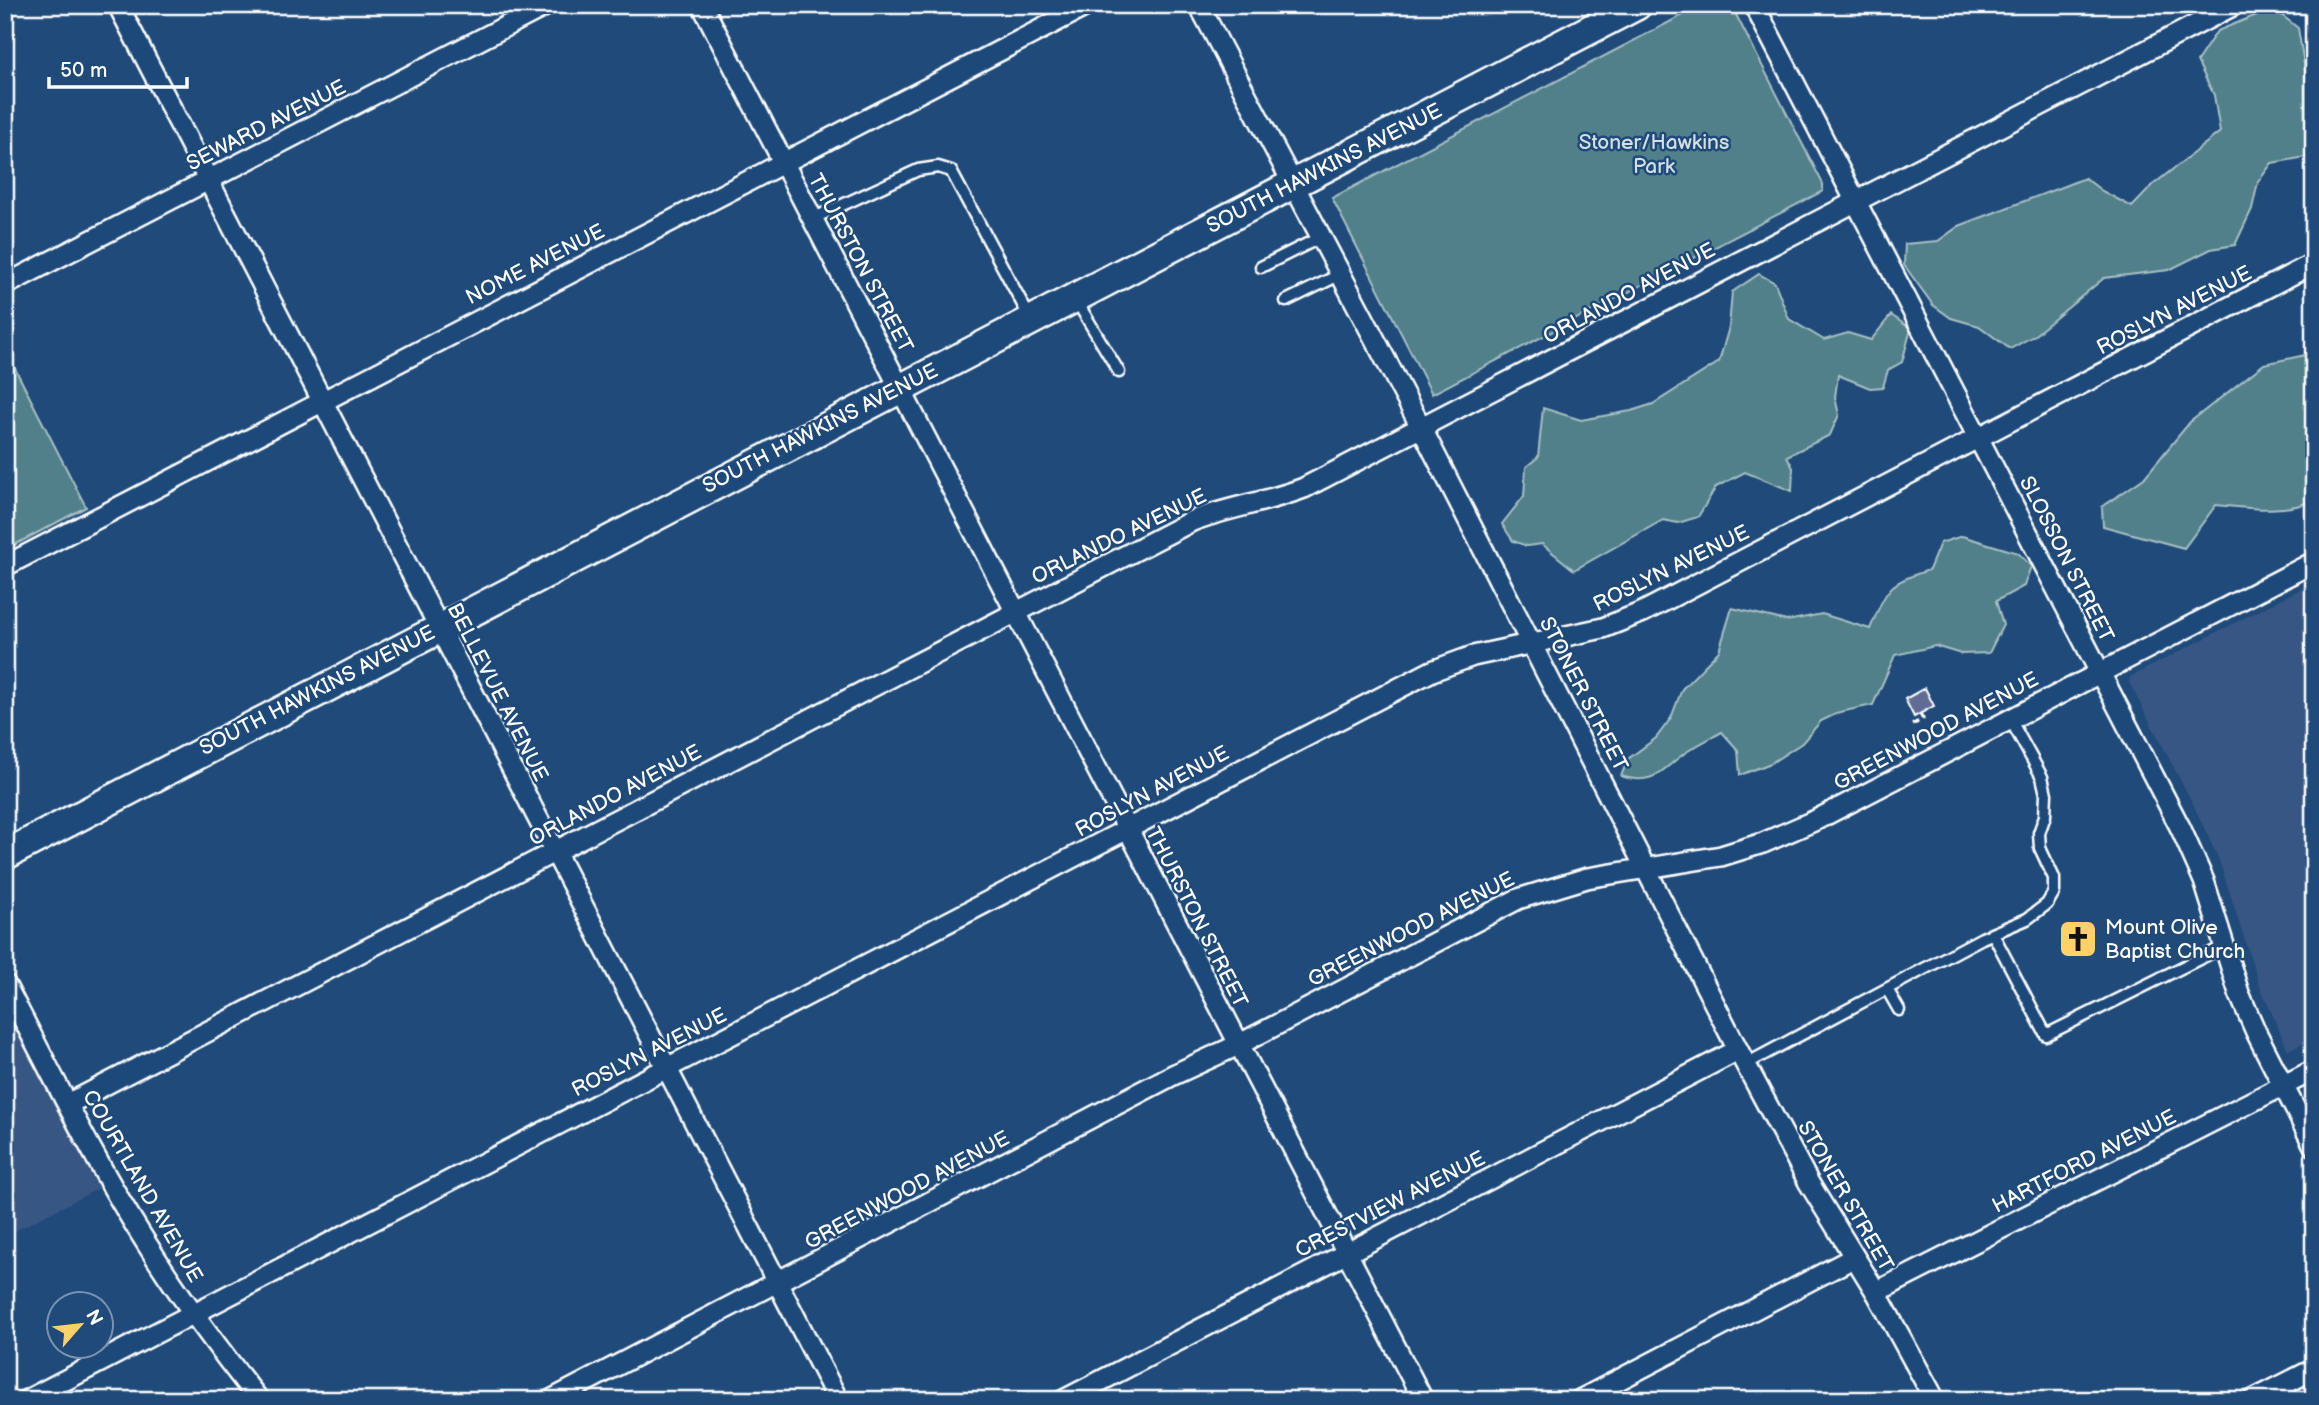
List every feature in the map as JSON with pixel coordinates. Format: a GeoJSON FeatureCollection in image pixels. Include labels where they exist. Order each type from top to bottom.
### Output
{"type":"FeatureCollection","features":[{"type":"Feature","properties":{"kind":"street","name":"BELLEVUE AVENUE"},"geometry":{"type":"LineString","coordinates":[[118,5],[838,1400]]}},
{"type":"Feature","properties":{"kind":"street","name":"SEWARD AVENUE"},"geometry":{"type":"LineString","coordinates":[[5,285],[547,5]]}},
{"type":"Feature","properties":{"kind":"street","name":"THURSTON STREET"},"geometry":{"type":"LineString","coordinates":[[702,5],[1423,1400]]}},
{"type":"Feature","properties":{"kind":"street","name":"NOME AVENUE"},"geometry":{"type":"LineString","coordinates":[[5,566],[1088,5]]}},
{"type":"Feature","properties":{"kind":"street","name":"STONER STREET"},"geometry":{"type":"LineString","coordinates":[[1199,5],[1421,427],[1742,1057],[1935,1400]]}},
{"type":"Feature","properties":{"kind":"street","name":"SOUTH HAWKINS AVENUE"},"geometry":{"type":"LineString","coordinates":[[5,855],[1637,5]]}},
{"type":"Feature","properties":{"kind":"street","name":"SLOSSON STREET"},"geometry":{"type":"LineString","coordinates":[[1754,5],[2181,829],[2204,881],[2239,993],[2314,1146]]}},
{"type":"Feature","properties":{"kind":"street","name":"ORLANDO AVENUE"},"geometry":{"type":"LineString","coordinates":[[68,1104],[1192,521],[1295,491],[2234,5]]}},
{"type":"Feature","properties":{"kind":"street","name":"ROSLYN AVENUE"},"geometry":{"type":"LineString","coordinates":[[27,1400],[1432,671],[1473,656],[1603,628],[1643,612],[2314,263]]}},
{"type":"Feature","properties":{"kind":"street","name":"GREENWOOD AVENUE"},"geometry":{"type":"LineString","coordinates":[[551,1400],[1173,1075],[1238,1045],[1518,900],[1587,878],[1721,856],[1763,844],[1816,820],[2314,562]]}},
{"type":"Feature","properties":{"kind":"street","name":"COURTLAND AVENUE"},"geometry":{"type":"LineString","coordinates":[[5,985],[121,1202],[193,1315],[259,1400]]}},
{"type":"Feature","properties":{"kind":"street","name":"CRESTVIEW AVENUE"},"geometry":{"type":"LineString","coordinates":[[1064,1400],[1346,1253],[1742,1057]]}},
{"type":"Feature","properties":{"kind":"street","name":"HARTFORD AVENUE"},"geometry":{"type":"LineString","coordinates":[[1876,1292],[2314,1070]]}},
{"type":"Feature","properties":{"kind":"street"},"geometry":{"type":"LineString","coordinates":[[1580,1400],[1853,1258]]}},
{"type":"Feature","properties":{"kind":"street"},"geometry":{"type":"LineString","coordinates":[[2253,1400],[2314,1369]]}},
{"type":"Feature","properties":{"kind":"lane"},"geometry":{"type":"LineString","coordinates":[[812,219],[918,170],[938,167],[951,171],[1031,319]]}},
{"type":"Feature","properties":{"kind":"lane"},"geometry":{"type":"LineString","coordinates":[[1262,267],[1321,237]]}},
{"type":"Feature","properties":{"kind":"lane"},"geometry":{"type":"LineString","coordinates":[[1286,301],[1341,274]]}},
{"type":"Feature","properties":{"kind":"lane"},"geometry":{"type":"LineString","coordinates":[[1074,296],[1119,372]]}},
{"type":"Feature","properties":{"kind":"lane"},"geometry":{"type":"LineString","coordinates":[[1742,1057],[2027,919],[2047,904],[2054,892],[2054,878],[2040,848],[2039,833],[2046,794],[2042,777],[2009,718]]}},
{"type":"Feature","properties":{"kind":"lane"},"geometry":{"type":"LineString","coordinates":[[1993,934],[2046,1035],[2225,946]]}},
{"type":"Feature","properties":{"kind":"lane"},"geometry":{"type":"LineString","coordinates":[[1887,989],[1899,1010]]}},
{"type":"Feature","properties":{"kind":"path"},"geometry":{"type":"LineString","coordinates":[[1912,725],[1923,719],[1920,714]]}},
{"type":"Feature","properties":{"kind":"shaded area"},"geometry":{"type":"Polygon","coordinates":[[[2314,582],[2314,1038],[2288,1050],[2259,984],[2219,860],[2129,682],[2130,677],[2314,582]]]}},
{"type":"Feature","properties":{"kind":"shaded area"},"geometry":{"type":"Polygon","coordinates":[[[5,984],[111,1182],[5,1236],[5,984]]]}},
{"type":"Feature","properties":{"kind":"green space","name":"Stoner/Hawkins Park"},"geometry":{"type":"Polygon","coordinates":[[[1702,5],[1731,5],[1823,184],[1823,191],[1432,394],[1332,198],[1702,5]]]}},
{"type":"Feature","properties":{"kind":"green space"},"geometry":{"type":"Polygon","coordinates":[[[2279,13],[2298,28],[2306,76],[2314,96],[2314,152],[2311,156],[2272,163],[2258,182],[2252,209],[2235,245],[2211,249],[2169,270],[2104,278],[2035,335],[2010,349],[1979,326],[1951,318],[1933,305],[1904,265],[1905,244],[1938,241],[1959,226],[2085,178],[2102,191],[2132,207],[2154,184],[2220,132],[2214,95],[2197,61],[2217,31],[2259,14],[2279,13]]]}},
{"type":"Feature","properties":{"kind":"green space"},"geometry":{"type":"Polygon","coordinates":[[[1759,274],[1775,283],[1789,319],[1824,340],[1848,333],[1871,340],[1891,315],[1911,329],[1902,362],[1888,370],[1883,387],[1870,388],[1838,375],[1835,397],[1839,415],[1830,435],[1787,456],[1793,468],[1792,491],[1745,472],[1716,487],[1698,517],[1678,523],[1663,520],[1574,570],[1542,544],[1527,546],[1513,541],[1502,524],[1524,496],[1526,467],[1538,457],[1543,408],[1581,420],[1653,404],[1719,362],[1729,327],[1732,292],[1759,274]]]}},
{"type":"Feature","properties":{"kind":"green space"},"geometry":{"type":"Polygon","coordinates":[[[5,349],[86,507],[5,550],[5,349]]]}},
{"type":"Feature","properties":{"kind":"green space"},"geometry":{"type":"Polygon","coordinates":[[[2314,353],[2314,500],[2278,509],[2216,505],[2184,548],[2103,526],[2102,507],[2144,478],[2190,422],[2264,364],[2314,353]]]}},
{"type":"Feature","properties":{"kind":"green space"},"geometry":{"type":"Polygon","coordinates":[[[1962,536],[2018,553],[2031,566],[2024,586],[1996,601],[2003,625],[1989,653],[1961,654],[1935,646],[1895,655],[1873,705],[1840,712],[1821,721],[1802,743],[1771,763],[1740,775],[1738,750],[1722,732],[1688,751],[1658,774],[1643,779],[1621,776],[1628,759],[1656,738],[1671,718],[1682,689],[1719,651],[1732,608],[1787,621],[1822,614],[1870,629],[1890,589],[1904,579],[1929,570],[1940,543],[1962,536]]]}},
{"type":"Feature","properties":{"kind":"building"},"geometry":{"type":"Polygon","coordinates":[[[1925,688],[1934,706],[1914,717],[1905,699],[1925,688]]]}},
{"type":"Feature","properties":{"kind":"place","name":"Mount Olive Baptist Church"},"geometry":{"type":"Point","coordinates":[2078,939]}}]}
